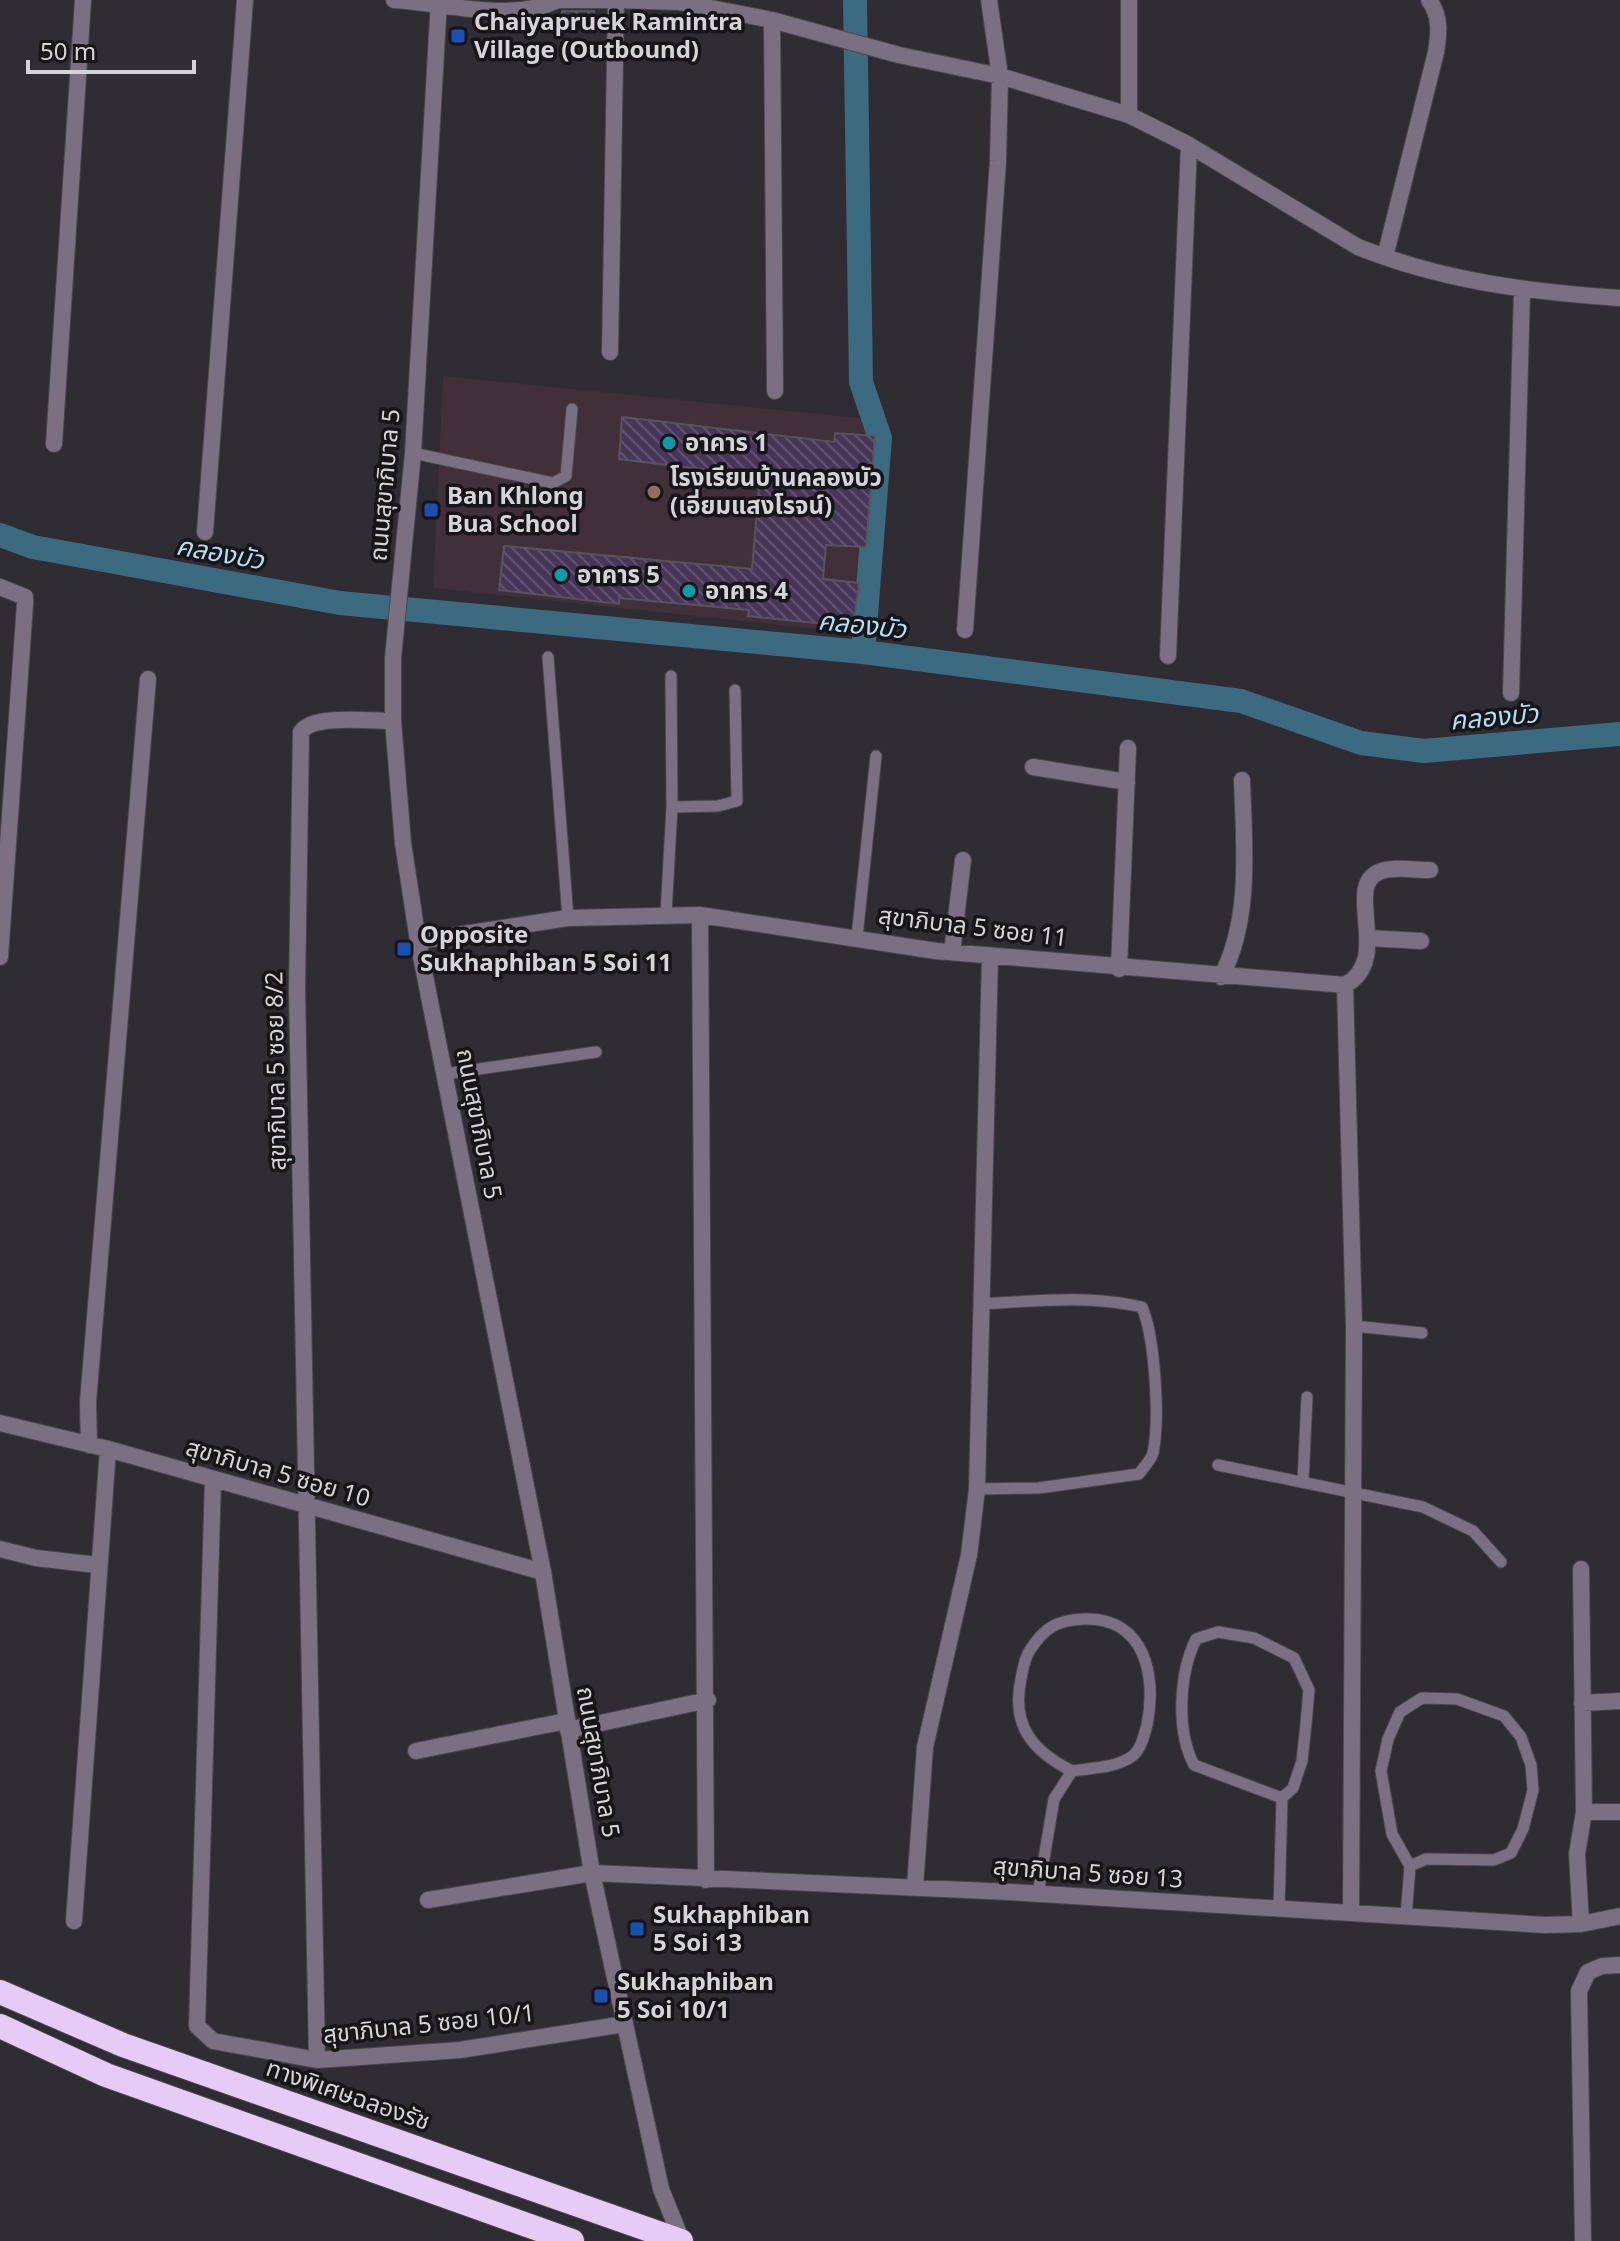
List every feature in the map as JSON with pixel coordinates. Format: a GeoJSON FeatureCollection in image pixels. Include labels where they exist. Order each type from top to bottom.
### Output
{"type":"FeatureCollection","features":[{"type":"Feature","properties":{"kind":"highway","name":"ทางพิเศษฉลองรัช"},"geometry":{"type":"LineString","coordinates":[[0,1992],[123,2045],[681,2241]]}},
{"type":"Feature","properties":{"kind":"highway"},"geometry":{"type":"LineString","coordinates":[[0,2026],[106,2075],[572,2241]]}},
{"type":"Feature","properties":{"kind":"street"},"geometry":{"type":"LineString","coordinates":[[54,444],[83,0]]}},
{"type":"Feature","properties":{"kind":"street"},"geometry":{"type":"LineString","coordinates":[[205,532],[245,0]]}},
{"type":"Feature","properties":{"kind":"street"},"geometry":{"type":"LineString","coordinates":[[394,0],[498,10],[541,8],[558,0],[679,1],[816,30],[899,55],[1000,76],[1129,115],[1189,145],[1358,247],[1385,257],[1522,291],[1620,298]]}},
{"type":"Feature","properties":{"kind":"street"},"geometry":{"type":"LineString","coordinates":[[610,352],[615,0]]}},
{"type":"Feature","properties":{"kind":"street"},"geometry":{"type":"LineString","coordinates":[[965,630],[998,161],[1000,76],[989,0]]}},
{"type":"Feature","properties":{"kind":"street"},"geometry":{"type":"LineString","coordinates":[[1129,0],[1129,115]]}},
{"type":"Feature","properties":{"kind":"street"},"geometry":{"type":"LineString","coordinates":[[1385,257],[1436,52],[1439,30],[1437,11],[1429,0]]}},
{"type":"Feature","properties":{"kind":"street","name":"ถนนสุขาภิบาล 5"},"geometry":{"type":"LineString","coordinates":[[439,2],[413,453],[393,658],[393,721],[403,843],[418,941],[543,1572],[592,1873],[661,2189],[681,2241]]}},
{"type":"Feature","properties":{"kind":"street"},"geometry":{"type":"LineString","coordinates":[[772,20],[775,391]]}},
{"type":"Feature","properties":{"kind":"street"},"geometry":{"type":"LineString","coordinates":[[1168,656],[1189,145]]}},
{"type":"Feature","properties":{"kind":"street"},"geometry":{"type":"LineString","coordinates":[[1511,693],[1522,291]]}},
{"type":"Feature","properties":{"kind":"street"},"geometry":{"type":"LineString","coordinates":[[0,587],[25,597],[0,957]]}},
{"type":"Feature","properties":{"kind":"street"},"geometry":{"type":"LineString","coordinates":[[89,1445],[90,1386],[148,679]]}},
{"type":"Feature","properties":{"kind":"street","name":"สุขาภิบาล 5 ซอย 8/2"},"geometry":{"type":"LineString","coordinates":[[306,1506],[297,989],[301,732],[309,723],[323,721],[393,721]]}},
{"type":"Feature","properties":{"kind":"street"},"geometry":{"type":"LineString","coordinates":[[1119,969],[1128,748]]}},
{"type":"Feature","properties":{"kind":"street"},"geometry":{"type":"LineString","coordinates":[[1033,767],[1127,782]]}},
{"type":"Feature","properties":{"kind":"street"},"geometry":{"type":"LineString","coordinates":[[1221,977],[1234,954],[1239,927],[1244,845],[1242,780]]}},
{"type":"Feature","properties":{"kind":"street"},"geometry":{"type":"LineString","coordinates":[[952,952],[963,860]]}},
{"type":"Feature","properties":{"kind":"street"},"geometry":{"type":"LineString","coordinates":[[1351,1913],[1354,1326],[1345,985],[1357,979],[1364,969],[1368,938],[1365,900],[1370,878],[1379,871],[1430,870]]}},
{"type":"Feature","properties":{"kind":"street"},"geometry":{"type":"LineString","coordinates":[[700,915],[708,1700],[706,1880]]}},
{"type":"Feature","properties":{"kind":"street","name":"สุขาภิบาล 5 ซอย 11"},"geometry":{"type":"LineString","coordinates":[[418,941],[568,918],[700,915],[952,952],[1119,969],[1345,985]]}},
{"type":"Feature","properties":{"kind":"street"},"geometry":{"type":"LineString","coordinates":[[1368,938],[1421,941]]}},
{"type":"Feature","properties":{"kind":"street"},"geometry":{"type":"LineString","coordinates":[[915,1887],[925,1747],[969,1555],[977,1489],[990,956]]}},
{"type":"Feature","properties":{"kind":"street","name":"สุขาภิบาล 5 ซอย 10"},"geometry":{"type":"LineString","coordinates":[[0,1423],[108,1449],[543,1572]]}},
{"type":"Feature","properties":{"kind":"street"},"geometry":{"type":"LineString","coordinates":[[74,1921],[97,1565],[108,1449]]}},
{"type":"Feature","properties":{"kind":"street","name":"สุขาภิบาล 5 ซอย 10/1"},"geometry":{"type":"LineString","coordinates":[[213,1479],[197,2026],[213,2041],[317,2060],[460,2050],[625,2024]]}},
{"type":"Feature","properties":{"kind":"street"},"geometry":{"type":"LineString","coordinates":[[306,1506],[317,2060]]}},
{"type":"Feature","properties":{"kind":"street"},"geometry":{"type":"LineString","coordinates":[[0,1549],[36,1558],[97,1565]]}},
{"type":"Feature","properties":{"kind":"street"},"geometry":{"type":"LineString","coordinates":[[1581,1569],[1584,1812],[1577,1854],[1581,1924]]}},
{"type":"Feature","properties":{"kind":"street"},"geometry":{"type":"LineString","coordinates":[[416,1751],[708,1700]]}},
{"type":"Feature","properties":{"kind":"street"},"geometry":{"type":"LineString","coordinates":[[1582,1703],[1620,1701]]}},
{"type":"Feature","properties":{"kind":"street"},"geometry":{"type":"LineString","coordinates":[[1584,1812],[1620,1812]]}},
{"type":"Feature","properties":{"kind":"street","name":"สุขาภิบาล 5 ซอย 13"},"geometry":{"type":"LineString","coordinates":[[428,1900],[592,1873],[915,1887],[1406,1917],[1581,1924],[1620,1916]]}},
{"type":"Feature","properties":{"kind":"street"},"geometry":{"type":"LineString","coordinates":[[1583,2241],[1579,1991],[1588,1972],[1602,1966],[1620,1965]]}},
{"type":"Feature","properties":{"kind":"lane"},"geometry":{"type":"LineString","coordinates":[[413,453],[553,483],[566,476],[572,409]]}},
{"type":"Feature","properties":{"kind":"lane"},"geometry":{"type":"LineString","coordinates":[[548,657],[568,918]]}},
{"type":"Feature","properties":{"kind":"lane"},"geometry":{"type":"LineString","coordinates":[[666,914],[672,807],[671,676]]}},
{"type":"Feature","properties":{"kind":"lane"},"geometry":{"type":"LineString","coordinates":[[672,807],[718,806],[737,801],[735,690]]}},
{"type":"Feature","properties":{"kind":"lane"},"geometry":{"type":"LineString","coordinates":[[857,937],[876,756]]}},
{"type":"Feature","properties":{"kind":"lane"},"geometry":{"type":"LineString","coordinates":[[445,1074],[596,1052]]}},
{"type":"Feature","properties":{"kind":"lane"},"geometry":{"type":"LineString","coordinates":[[977,1489],[1039,1488],[1139,1474],[1152,1455],[1154,1406],[1151,1327],[1142,1307],[1114,1300],[1073,1299],[982,1304]]}},
{"type":"Feature","properties":{"kind":"lane"},"geometry":{"type":"LineString","coordinates":[[1354,1326],[1422,1333]]}},
{"type":"Feature","properties":{"kind":"lane"},"geometry":{"type":"LineString","coordinates":[[1303,1482],[1307,1397]]}},
{"type":"Feature","properties":{"kind":"lane"},"geometry":{"type":"LineString","coordinates":[[1218,1465],[1354,1492],[1449,1517],[1473,1531],[1501,1562]]}},
{"type":"Feature","properties":{"kind":"lane"},"geometry":{"type":"LineString","coordinates":[[1100,1619],[1128,1630],[1143,1652],[1153,1697],[1144,1738],[1133,1756],[1106,1767],[1072,1771],[1055,1762],[1022,1729],[1017,1694],[1025,1658],[1043,1630],[1067,1620],[1100,1619]]}},
{"type":"Feature","properties":{"kind":"lane"},"geometry":{"type":"LineString","coordinates":[[1279,1910],[1282,1798],[1293,1788],[1297,1775],[1309,1690],[1294,1658],[1254,1638],[1218,1632],[1196,1639],[1185,1661],[1184,1745],[1194,1765],[1282,1798]]}},
{"type":"Feature","properties":{"kind":"lane"},"geometry":{"type":"LineString","coordinates":[[1406,1917],[1406,1878],[1410,1866],[1392,1834],[1381,1771],[1388,1739],[1400,1712],[1422,1698],[1457,1699],[1504,1716],[1521,1737],[1532,1778],[1523,1829],[1511,1853],[1494,1860],[1426,1859],[1410,1866]]}},
{"type":"Feature","properties":{"kind":"lane"},"geometry":{"type":"LineString","coordinates":[[1038,1894],[1054,1799],[1072,1771]]}},
{"type":"Feature","properties":{"kind":"shaded area","name":"โรงเรียนบ้านคลองบัว (เอี่ยมแสงโรจน์)"},"geometry":{"type":"Polygon","coordinates":[[[443,376],[859,418],[875,436],[856,633],[433,588],[443,376]]]}},
{"type":"Feature","properties":{"kind":"building"},"geometry":{"type":"Polygon","coordinates":[[[562,11],[594,11],[594,21],[562,20],[562,11]]]}},
{"type":"Feature","properties":{"kind":"building"},"geometry":{"type":"Polygon","coordinates":[[[622,417],[834,442],[835,433],[875,436],[866,547],[826,545],[823,579],[859,583],[853,627],[748,616],[749,610],[619,598],[619,604],[499,590],[504,546],[752,569],[760,476],[619,459],[622,417]]]}},
{"type":"Feature","properties":{"kind":"waterway"},"geometry":{"type":"LineString","coordinates":[[855,0],[861,382],[880,438],[863,652]]}},
{"type":"Feature","properties":{"kind":"waterway","name":"คลองบัว"},"geometry":{"type":"LineString","coordinates":[[0,535],[33,547],[340,603],[863,652],[1241,701],[1361,743],[1424,751],[1620,734]]}},
{"type":"Feature","properties":{"kind":"place","name":"Chaiyapruek Ramintra Village (Outbound)"},"geometry":{"type":"Point","coordinates":[458,36]}},
{"type":"Feature","properties":{"kind":"place","name":"อาคาร 1"},"geometry":{"type":"Point","coordinates":[669,443]}},
{"type":"Feature","properties":{"kind":"place","name":"โรงเรียนบ้านคลองบัว (เอี่ยมแสงโรจน์)"},"geometry":{"type":"Point","coordinates":[654,492]}},
{"type":"Feature","properties":{"kind":"place","name":"Ban Khlong Bua School"},"geometry":{"type":"Point","coordinates":[431,510]}},
{"type":"Feature","properties":{"kind":"place","name":"อาคาร 5"},"geometry":{"type":"Point","coordinates":[561,575]}},
{"type":"Feature","properties":{"kind":"place","name":"อาคาร 4"},"geometry":{"type":"Point","coordinates":[689,591]}},
{"type":"Feature","properties":{"kind":"place","name":"Opposite Sukhaphiban 5 Soi 11"},"geometry":{"type":"Point","coordinates":[404,949]}},
{"type":"Feature","properties":{"kind":"place","name":"Sukhaphiban 5 Soi 13"},"geometry":{"type":"Point","coordinates":[637,1929]}},
{"type":"Feature","properties":{"kind":"place","name":"Sukhaphiban 5 Soi 10/1"},"geometry":{"type":"Point","coordinates":[601,1996]}}]}
